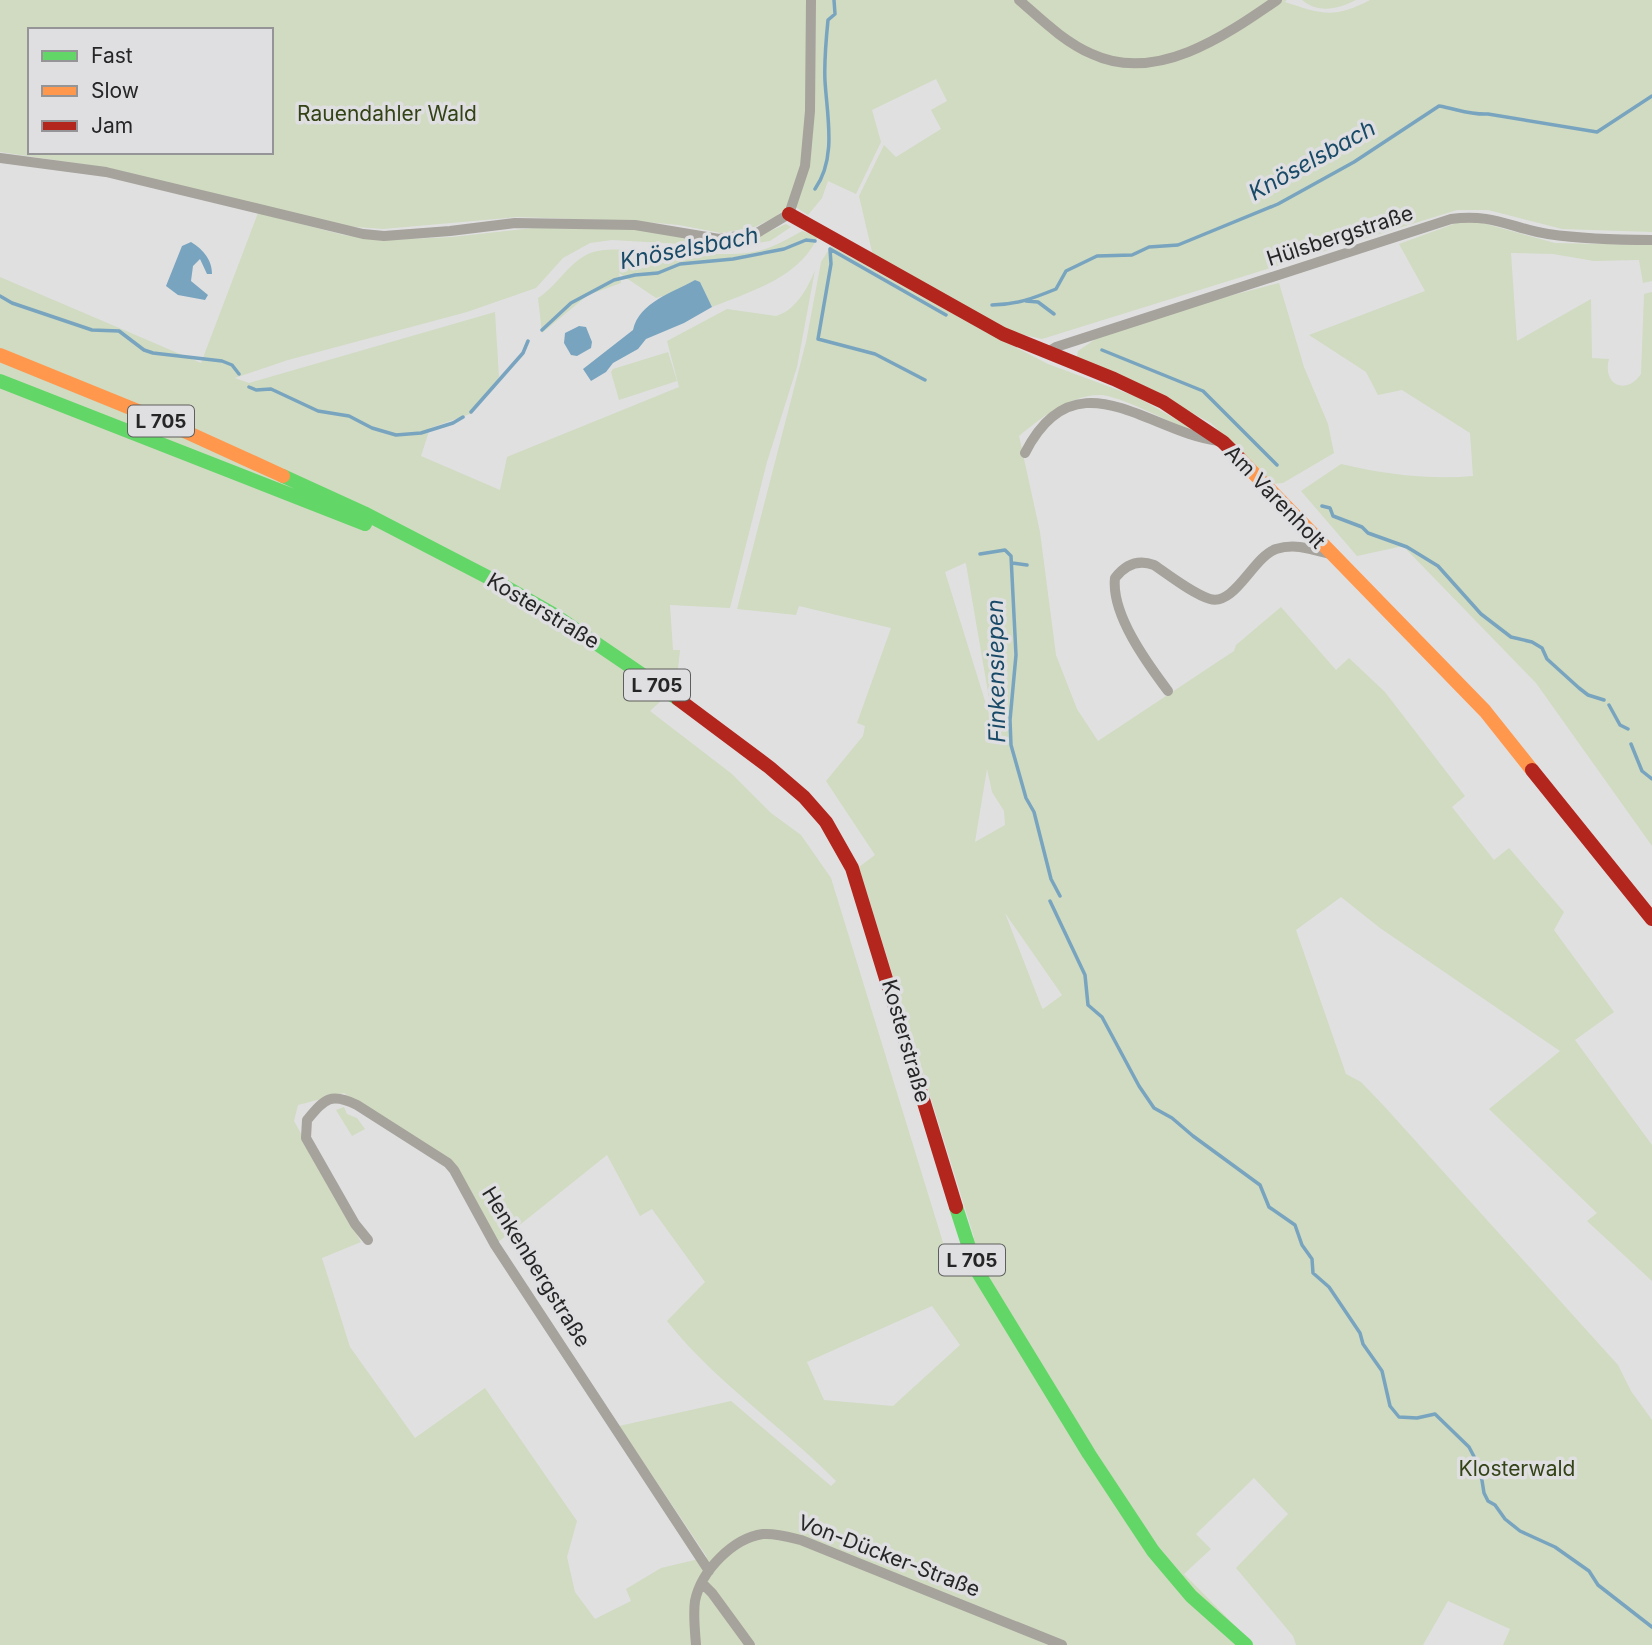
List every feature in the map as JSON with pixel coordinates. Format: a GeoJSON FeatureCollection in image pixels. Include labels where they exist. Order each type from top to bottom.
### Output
{"type":"FeatureCollection","features":[{"type":"Feature","properties":{"kind":"main road","name":"Am Varenholt"},"geometry":{"type":"LineString","coordinates":[[789,214],[1003,334],[1163,402],[1223,442],[1329,554],[1485,711],[1652,919]]}},
{"type":"Feature","properties":{"kind":"main road","name":"Kosterstraße"},"geometry":{"type":"LineString","coordinates":[[0,355],[160,420],[363,513],[497,582],[553,614],[630,665],[769,767],[804,797],[826,822],[852,868],[954,1205],[976,1269],[1089,1454],[1153,1551],[1191,1596],[1246,1645]]}},
{"type":"Feature","properties":{"kind":"main road","name":"Kosterstraße"},"geometry":{"type":"LineString","coordinates":[[0,381],[442,555]]}},
{"type":"Feature","properties":{"kind":"street"},"geometry":{"type":"LineString","coordinates":[[0,158],[106,172],[343,230],[384,236],[515,223],[635,225],[719,239],[757,233],[789,214],[805,166],[810,111],[811,0]]}},
{"type":"Feature","properties":{"kind":"street"},"geometry":{"type":"LineString","coordinates":[[1019,0],[1055,30],[1089,53],[1107,60],[1144,65],[1171,59],[1196,48],[1277,0]]}},
{"type":"Feature","properties":{"kind":"street","name":"Hülsbergstraße"},"geometry":{"type":"LineString","coordinates":[[1048,352],[1056,346],[1451,219],[1472,216],[1493,219],[1545,233],[1589,239],[1652,240]]}},
{"type":"Feature","properties":{"kind":"street"},"geometry":{"type":"LineString","coordinates":[[1025,453],[1037,432],[1052,418],[1079,405],[1107,404],[1132,410],[1201,439],[1223,442]]}},
{"type":"Feature","properties":{"kind":"street"},"geometry":{"type":"LineString","coordinates":[[1168,691],[1140,653],[1115,596],[1115,578],[1127,566],[1146,562],[1154,565],[1211,600],[1220,599],[1233,592],[1263,556],[1275,549],[1296,545],[1329,554]]}},
{"type":"Feature","properties":{"kind":"street","name":"Henkenbergstraße"},"geometry":{"type":"LineString","coordinates":[[368,1240],[355,1224],[306,1138],[307,1120],[325,1100],[333,1097],[343,1098],[369,1112],[448,1163],[454,1170],[495,1245],[709,1571]]}},
{"type":"Feature","properties":{"kind":"street","name":"Von-Dücker-Straße"},"geometry":{"type":"LineString","coordinates":[[709,1571],[720,1558],[750,1538],[763,1535],[786,1536],[802,1540],[1062,1645]]}},
{"type":"Feature","properties":{"kind":"street"},"geometry":{"type":"LineString","coordinates":[[696,1645],[695,1602],[709,1571]]}},
{"type":"Feature","properties":{"kind":"street"},"geometry":{"type":"LineString","coordinates":[[702,1583],[750,1645]]}},
{"type":"Feature","properties":{"kind":"green space","name":"Rauendahler Wald"},"geometry":{"type":"Polygon","coordinates":[[[0,0],[1287,0],[1285,2],[1328,13],[1347,10],[1370,0],[1652,0],[1652,232],[1562,229],[1488,210],[1457,210],[1042,339],[1007,331],[873,256],[859,196],[884,145],[896,157],[941,129],[931,110],[947,101],[936,79],[872,110],[881,142],[856,194],[828,181],[822,198],[808,215],[791,204],[775,217],[755,227],[721,233],[679,225],[635,221],[517,217],[383,229],[343,226],[109,168],[0,152],[0,0]]]}},
{"type":"Feature","properties":{"kind":"green space"},"geometry":{"type":"Polygon","coordinates":[[[1302,0],[1356,0],[1342,6],[1322,9],[1302,0]]]}},
{"type":"Feature","properties":{"kind":"green space","name":"Klosterwald"},"geometry":{"type":"Polygon","coordinates":[[[258,213],[344,235],[385,240],[452,237],[533,228],[636,229],[718,243],[757,237],[786,224],[791,227],[770,241],[730,247],[612,240],[590,243],[563,258],[536,288],[467,312],[288,360],[235,378],[249,383],[495,312],[499,377],[470,414],[430,428],[421,456],[500,490],[507,457],[679,387],[667,341],[727,309],[776,316],[783,313],[800,298],[815,270],[797,367],[767,462],[730,608],[670,605],[673,650],[680,650],[676,687],[650,711],[732,774],[771,813],[801,835],[831,878],[953,1275],[974,1237],[859,867],[875,855],[826,781],[863,736],[865,726],[857,723],[891,628],[799,606],[796,615],[737,609],[806,342],[821,262],[831,246],[1048,364],[1137,397],[1193,429],[1191,431],[1132,404],[1100,395],[1067,403],[1019,436],[1040,532],[1056,655],[1077,709],[1098,741],[1234,651],[1236,645],[1281,607],[1336,670],[1349,658],[1385,692],[1465,796],[1452,807],[1494,860],[1509,848],[1564,912],[1554,930],[1614,1012],[1575,1040],[1652,1145],[1652,1281],[1587,1221],[1597,1213],[1489,1109],[1560,1051],[1380,928],[1341,897],[1296,930],[1346,1074],[1361,1082],[1384,1106],[1618,1365],[1631,1391],[1652,1420],[1652,1645],[1503,1645],[1510,1629],[1448,1601],[1423,1645],[1296,1645],[1293,1636],[1236,1568],[1288,1514],[1254,1478],[1196,1534],[1211,1549],[1184,1574],[1254,1645],[0,1645],[0,277],[201,363],[258,213]],[[966,564],[945,572],[995,733],[966,564]],[[987,769],[975,842],[1005,825],[1004,811],[992,792],[987,769]],[[1005,913],[1042,1008],[1062,995],[1005,913]],[[344,1093],[298,1105],[294,1121],[361,1242],[322,1258],[350,1347],[415,1438],[485,1388],[577,1521],[567,1557],[575,1592],[595,1619],[631,1601],[626,1589],[661,1568],[707,1557],[619,1426],[731,1401],[831,1486],[836,1481],[727,1384],[667,1321],[705,1282],[652,1209],[640,1216],[607,1155],[497,1243],[463,1181],[423,1148],[344,1093]],[[932,1306],[807,1362],[824,1400],[893,1406],[960,1345],[932,1306]]]}},
{"type":"Feature","properties":{"kind":"green space"},"geometry":{"type":"Polygon","coordinates":[[[1459,222],[1479,222],[1555,243],[1652,245],[1652,281],[1643,283],[1639,260],[1594,261],[1553,254],[1511,253],[1517,341],[1591,299],[1592,358],[1609,359],[1609,375],[1612,381],[1622,386],[1629,385],[1641,374],[1644,294],[1652,292],[1652,846],[1536,683],[1403,546],[1357,556],[1301,491],[1341,464],[1407,475],[1473,476],[1470,433],[1402,390],[1378,395],[1366,372],[1309,335],[1425,291],[1399,244],[1459,222]]]}},
{"type":"Feature","properties":{"kind":"green space"},"geometry":{"type":"Polygon","coordinates":[[[802,231],[818,236],[799,263],[773,281],[712,307],[700,282],[695,280],[673,293],[656,298],[619,273],[621,283],[588,295],[542,333],[538,298],[573,265],[592,252],[619,249],[746,253],[770,247],[802,231]]]}},
{"type":"Feature","properties":{"kind":"green space"},"geometry":{"type":"Polygon","coordinates":[[[1279,283],[1304,367],[1328,424],[1334,453],[1283,483],[1272,484],[1211,423],[1116,373],[1077,357],[1078,351],[1100,336],[1214,300],[1279,283]]]}},
{"type":"Feature","properties":{"kind":"green space"},"geometry":{"type":"Polygon","coordinates":[[[668,352],[677,381],[619,400],[611,372],[613,369],[668,352]]]}},
{"type":"Feature","properties":{"kind":"green space"},"geometry":{"type":"Polygon","coordinates":[[[344,1107],[347,1114],[357,1118],[365,1129],[352,1136],[336,1110],[344,1107]]]}},
{"type":"Feature","properties":{"kind":"water"},"geometry":{"type":"Polygon","coordinates":[[[191,242],[206,255],[212,269],[212,274],[207,274],[200,259],[193,266],[191,281],[208,295],[205,300],[178,295],[166,286],[182,246],[191,242]]]}},
{"type":"Feature","properties":{"kind":"water"},"geometry":{"type":"Polygon","coordinates":[[[695,280],[700,282],[712,307],[684,323],[646,339],[638,349],[613,363],[606,372],[591,381],[583,369],[633,330],[642,312],[650,305],[695,280]]]}},
{"type":"Feature","properties":{"kind":"water"},"geometry":{"type":"Polygon","coordinates":[[[579,326],[586,327],[592,342],[591,348],[577,356],[571,355],[564,343],[565,333],[579,326]]]}},
{"type":"Feature","properties":{"kind":"waterway"},"geometry":{"type":"LineString","coordinates":[[815,189],[822,177],[828,150],[825,58],[828,20],[835,14],[834,0]]}},
{"type":"Feature","properties":{"kind":"waterway","name":"Knöselsbach"},"geometry":{"type":"LineString","coordinates":[[992,305],[1009,304],[1056,289],[1066,271],[1097,256],[1132,255],[1149,247],[1178,245],[1278,204],[1354,162],[1439,106],[1597,132],[1652,96]]}},
{"type":"Feature","properties":{"kind":"waterway","name":"Knöselsbach"},"geometry":{"type":"LineString","coordinates":[[542,330],[571,303],[614,280],[658,273],[680,264],[733,259],[784,249],[806,240],[815,241]]}},
{"type":"Feature","properties":{"kind":"waterway","name":"Finkensiepen"},"geometry":{"type":"LineString","coordinates":[[830,249],[831,264],[818,339],[875,354],[925,380]]}},
{"type":"Feature","properties":{"kind":"waterway","name":"Knöselsbach"},"geometry":{"type":"LineString","coordinates":[[830,249],[946,315]]}},
{"type":"Feature","properties":{"kind":"waterway","name":"Knöselsbach"},"geometry":{"type":"LineString","coordinates":[[0,296],[12,303],[92,330],[119,331],[144,350],[153,353],[222,361],[232,365],[239,374]]}},
{"type":"Feature","properties":{"kind":"waterway"},"geometry":{"type":"LineString","coordinates":[[1026,301],[1038,302],[1054,314]]}},
{"type":"Feature","properties":{"kind":"waterway","name":"Knöselsbach"},"geometry":{"type":"LineString","coordinates":[[471,412],[523,353],[528,341]]}},
{"type":"Feature","properties":{"kind":"waterway"},"geometry":{"type":"LineString","coordinates":[[1102,350],[1203,391],[1277,465]]}},
{"type":"Feature","properties":{"kind":"waterway","name":"Knöselsbach"},"geometry":{"type":"LineString","coordinates":[[249,387],[256,390],[271,389],[318,411],[349,416],[372,428],[396,435],[421,433],[463,417]]}},
{"type":"Feature","properties":{"kind":"waterway"},"geometry":{"type":"LineString","coordinates":[[1322,506],[1330,508],[1333,516],[1362,527],[1368,533],[1407,547],[1438,566],[1481,614],[1511,637],[1532,642],[1542,648],[1547,659],[1579,688],[1588,695],[1604,700]]}},
{"type":"Feature","properties":{"kind":"waterway","name":"Finkensiepen"},"geometry":{"type":"LineString","coordinates":[[980,554],[1005,550],[1011,556],[1016,655],[1010,720],[1011,745],[1026,798],[1034,812],[1051,879],[1060,896]]}},
{"type":"Feature","properties":{"kind":"waterway"},"geometry":{"type":"LineString","coordinates":[[1012,563],[1027,565]]}},
{"type":"Feature","properties":{"kind":"waterway"},"geometry":{"type":"LineString","coordinates":[[1609,705],[1620,725],[1628,729]]}},
{"type":"Feature","properties":{"kind":"waterway"},"geometry":{"type":"LineString","coordinates":[[1631,744],[1642,771],[1652,779]]}},
{"type":"Feature","properties":{"kind":"waterway","name":"Finkensiepen"},"geometry":{"type":"LineString","coordinates":[[1050,901],[1085,975],[1088,1005],[1102,1017],[1139,1086],[1154,1108],[1172,1118],[1260,1185],[1269,1207],[1295,1225],[1302,1245],[1312,1259],[1313,1273],[1329,1287],[1360,1333],[1363,1344],[1382,1371],[1390,1406],[1399,1417],[1417,1418],[1435,1414],[1469,1447],[1480,1468],[1484,1493],[1505,1519],[1520,1531],[1555,1547],[1589,1571],[1598,1585],[1652,1627]]}},
{"type":"Feature","properties":{"kind":"traffic: fast"},"geometry":{"type":"LineString","coordinates":[[0,381],[365,524]]}},
{"type":"Feature","properties":{"kind":"traffic: fast"},"geometry":{"type":"LineString","coordinates":[[283,476],[364,513],[497,582],[553,614],[678,699]]}},
{"type":"Feature","properties":{"kind":"traffic: fast"},"geometry":{"type":"LineString","coordinates":[[956,1207],[976,1269],[1089,1454],[1153,1551],[1191,1596],[1246,1645]]}},
{"type":"Feature","properties":{"kind":"traffic: slow"},"geometry":{"type":"LineString","coordinates":[[0,355],[160,420],[283,476]]}},
{"type":"Feature","properties":{"kind":"traffic: slow"},"geometry":{"type":"LineString","coordinates":[[1239,458],[1485,711],[1532,770]]}},
{"type":"Feature","properties":{"kind":"traffic: jam"},"geometry":{"type":"LineString","coordinates":[[789,214],[1003,334],[1163,402],[1223,442],[1239,458]]}},
{"type":"Feature","properties":{"kind":"traffic: jam"},"geometry":{"type":"LineString","coordinates":[[678,699],[769,767],[804,797],[826,822],[852,868],[956,1207]]}},
{"type":"Feature","properties":{"kind":"traffic: jam"},"geometry":{"type":"LineString","coordinates":[[1532,770],[1652,919]]}}]}
